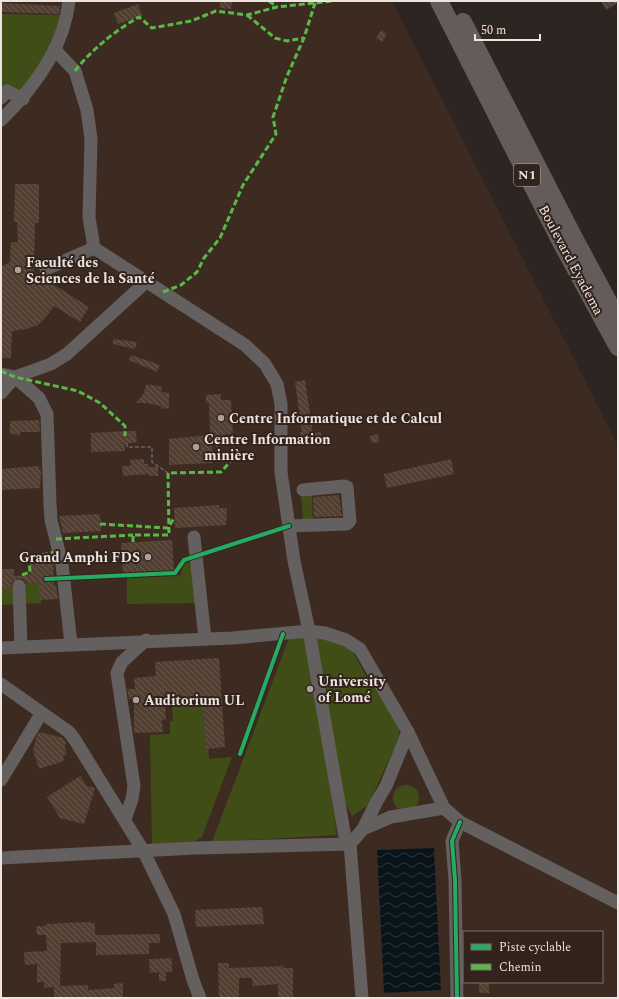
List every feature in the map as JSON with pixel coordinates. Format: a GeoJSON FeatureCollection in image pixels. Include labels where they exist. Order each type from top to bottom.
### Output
{"type":"FeatureCollection","features":[{"type":"Feature","properties":{"kind":"highway","name":"Boulevard Eyadema"},"geometry":{"type":"LineString","coordinates":[[439,1],[561,242],[616,329]]}},
{"type":"Feature","properties":{"kind":"highway","name":"Boulevard Eyadema"},"geometry":{"type":"LineString","coordinates":[[453,1],[572,236],[616,329]]}},
{"type":"Feature","properties":{"kind":"lane"},"geometry":{"type":"LineString","coordinates":[[1,120],[23,99],[55,50],[69,1]]}},
{"type":"Feature","properties":{"kind":"lane"},"geometry":{"type":"LineString","coordinates":[[55,50],[75,71],[87,110],[91,139],[89,217],[94,248],[245,345],[265,364],[277,384],[281,404],[281,472],[294,562],[309,631],[348,843],[362,998]]}},
{"type":"Feature","properties":{"kind":"lane"},"geometry":{"type":"LineString","coordinates":[[1,98],[7,91],[23,99]]}},
{"type":"Feature","properties":{"kind":"lane"},"geometry":{"type":"LineString","coordinates":[[46,269],[94,248]]}},
{"type":"Feature","properties":{"kind":"lane"},"geometry":{"type":"LineString","coordinates":[[1,393],[15,377],[51,364],[67,354],[146,282]]}},
{"type":"Feature","properties":{"kind":"lane"},"geometry":{"type":"LineString","coordinates":[[1,374],[15,377],[39,398],[47,414],[51,520],[62,564],[71,644]]}},
{"type":"Feature","properties":{"kind":"lane"},"geometry":{"type":"LineString","coordinates":[[289,526],[347,524],[350,521],[347,487],[302,490]]}},
{"type":"Feature","properties":{"kind":"lane"},"geometry":{"type":"LineString","coordinates":[[194,537],[205,639]]}},
{"type":"Feature","properties":{"kind":"lane"},"geometry":{"type":"LineString","coordinates":[[19,586],[21,647]]}},
{"type":"Feature","properties":{"kind":"lane"},"geometry":{"type":"LineString","coordinates":[[1,648],[146,640],[205,639],[309,631],[325,633],[346,640],[360,649],[408,732],[444,808],[460,822],[618,903]]}},
{"type":"Feature","properties":{"kind":"lane"},"geometry":{"type":"LineString","coordinates":[[125,819],[132,799],[134,786],[117,673],[122,662],[146,640]]}},
{"type":"Feature","properties":{"kind":"lane"},"geometry":{"type":"LineString","coordinates":[[1,684],[41,714],[69,732],[125,819],[144,852],[174,914],[193,980],[200,998]]}},
{"type":"Feature","properties":{"kind":"lane"},"geometry":{"type":"LineString","coordinates":[[1,780],[41,714]]}},
{"type":"Feature","properties":{"kind":"lane"},"geometry":{"type":"LineString","coordinates":[[363,829],[373,807],[386,786],[408,732]]}},
{"type":"Feature","properties":{"kind":"lane"},"geometry":{"type":"LineString","coordinates":[[1,858],[348,843],[363,829],[391,817],[444,808]]}},
{"type":"Feature","properties":{"kind":"lane"},"geometry":{"type":"LineString","coordinates":[[457,998],[455,880],[452,841],[460,822]]}},
{"type":"Feature","properties":{"kind":"path"},"geometry":{"type":"LineString","coordinates":[[127,443],[127,447],[152,447],[152,462],[168,473]]}},
{"type":"Feature","properties":{"kind":"shaded area","name":"University of Lomé"},"geometry":{"type":"Polygon","coordinates":[[[1,1],[392,1],[618,446],[618,998],[1,998],[1,1]]]}},
{"type":"Feature","properties":{"kind":"green space"},"geometry":{"type":"Polygon","coordinates":[[[1,14],[60,15],[57,27],[44,57],[18,95],[1,95],[1,14]]]}},
{"type":"Feature","properties":{"kind":"green space"},"geometry":{"type":"Polygon","coordinates":[[[301,494],[312,494],[313,519],[303,520],[301,494]]]}},
{"type":"Feature","properties":{"kind":"green space"},"geometry":{"type":"Polygon","coordinates":[[[192,562],[198,603],[127,604],[127,578],[181,575],[182,563],[192,562]]]}},
{"type":"Feature","properties":{"kind":"green space"},"geometry":{"type":"Polygon","coordinates":[[[40,578],[41,603],[22,604],[20,584],[30,584],[40,578]]]}},
{"type":"Feature","properties":{"kind":"green space"},"geometry":{"type":"Polygon","coordinates":[[[14,580],[17,580],[18,604],[1,605],[1,589],[14,588],[14,580]]]}},
{"type":"Feature","properties":{"kind":"green space"},"geometry":{"type":"Polygon","coordinates":[[[316,636],[351,648],[366,676],[397,720],[400,736],[368,805],[352,816],[339,792],[316,636]]]}},
{"type":"Feature","properties":{"kind":"green space"},"geometry":{"type":"Polygon","coordinates":[[[307,637],[337,835],[212,842],[289,638],[307,637]]]}},
{"type":"Feature","properties":{"kind":"green space"},"geometry":{"type":"Polygon","coordinates":[[[206,705],[209,759],[232,757],[202,837],[192,843],[152,845],[150,735],[170,734],[170,721],[173,721],[172,707],[206,705]]]}},
{"type":"Feature","properties":{"kind":"green space"},"geometry":{"type":"Polygon","coordinates":[[[406,785],[416,788],[419,798],[416,808],[406,811],[396,808],[393,798],[396,788],[406,785]]]}},
{"type":"Feature","properties":{"kind":"water"},"geometry":{"type":"Polygon","coordinates":[[[434,848],[441,990],[384,993],[377,850],[434,848]]]}},
{"type":"Feature","properties":{"kind":"building"},"geometry":{"type":"Polygon","coordinates":[[[220,1],[232,1],[231,9],[220,8],[220,1]]]}},
{"type":"Feature","properties":{"kind":"building"},"geometry":{"type":"Polygon","coordinates":[[[601,1],[618,1],[618,3],[606,10],[601,1]]]}},
{"type":"Feature","properties":{"kind":"building"},"geometry":{"type":"Polygon","coordinates":[[[1,3],[60,6],[59,14],[1,12],[1,3]]]}},
{"type":"Feature","properties":{"kind":"building"},"geometry":{"type":"Polygon","coordinates":[[[138,4],[142,16],[118,24],[114,13],[138,4]]]}},
{"type":"Feature","properties":{"kind":"building"},"geometry":{"type":"Polygon","coordinates":[[[381,30],[387,34],[382,42],[376,38],[381,30]]]}},
{"type":"Feature","properties":{"kind":"building","name":"Faculté des Sciences de la Santé"},"geometry":{"type":"Polygon","coordinates":[[[15,184],[39,184],[39,223],[35,223],[34,275],[40,276],[89,307],[80,322],[54,306],[38,325],[27,329],[12,331],[11,358],[1,358],[1,267],[10,262],[11,242],[18,242],[17,222],[14,222],[15,184]]]}},
{"type":"Feature","properties":{"kind":"building"},"geometry":{"type":"Polygon","coordinates":[[[113,339],[137,342],[135,349],[113,344],[113,339]]]}},
{"type":"Feature","properties":{"kind":"building"},"geometry":{"type":"Polygon","coordinates":[[[131,355],[160,365],[157,372],[129,360],[131,355]]]}},
{"type":"Feature","properties":{"kind":"building"},"geometry":{"type":"Polygon","coordinates":[[[305,380],[313,433],[321,432],[322,443],[304,445],[300,432],[302,432],[295,382],[305,380]]]}},
{"type":"Feature","properties":{"kind":"building"},"geometry":{"type":"Polygon","coordinates":[[[146,384],[162,387],[161,392],[169,393],[169,408],[161,409],[161,406],[147,403],[136,403],[144,393],[146,384]]]}},
{"type":"Feature","properties":{"kind":"building","name":"Centre Informatique et de Calcul"},"geometry":{"type":"Polygon","coordinates":[[[221,394],[221,400],[231,400],[233,434],[223,435],[223,441],[217,448],[212,442],[213,463],[169,465],[169,439],[210,435],[209,403],[206,403],[206,395],[221,394]]]}},
{"type":"Feature","properties":{"kind":"building"},"geometry":{"type":"Polygon","coordinates":[[[39,420],[40,432],[20,432],[20,435],[10,434],[10,421],[39,420]]]}},
{"type":"Feature","properties":{"kind":"building"},"geometry":{"type":"Polygon","coordinates":[[[136,431],[137,442],[125,444],[125,451],[91,452],[91,433],[136,431]]]}},
{"type":"Feature","properties":{"kind":"building"},"geometry":{"type":"Polygon","coordinates":[[[378,434],[379,442],[372,443],[370,436],[378,434]]]}},
{"type":"Feature","properties":{"kind":"building"},"geometry":{"type":"Polygon","coordinates":[[[144,459],[144,464],[148,464],[148,467],[158,467],[158,476],[149,476],[149,474],[123,476],[122,466],[131,466],[130,460],[144,459]]]}},
{"type":"Feature","properties":{"kind":"building"},"geometry":{"type":"Polygon","coordinates":[[[451,459],[454,474],[387,488],[384,474],[451,459]]]}},
{"type":"Feature","properties":{"kind":"building"},"geometry":{"type":"Polygon","coordinates":[[[39,466],[39,470],[41,470],[40,488],[1,490],[1,469],[39,466]]]}},
{"type":"Feature","properties":{"kind":"building"},"geometry":{"type":"Polygon","coordinates":[[[339,495],[342,516],[314,517],[313,497],[339,495]]]}},
{"type":"Feature","properties":{"kind":"building"},"geometry":{"type":"Polygon","coordinates":[[[219,505],[219,508],[227,508],[226,525],[175,528],[174,508],[219,505]]]}},
{"type":"Feature","properties":{"kind":"building"},"geometry":{"type":"Polygon","coordinates":[[[100,514],[101,531],[63,533],[59,516],[100,514]]]}},
{"type":"Feature","properties":{"kind":"building","name":"Grand Amphi FDS"},"geometry":{"type":"Polygon","coordinates":[[[172,540],[174,571],[123,574],[121,543],[172,540]]]}},
{"type":"Feature","properties":{"kind":"building"},"geometry":{"type":"Polygon","coordinates":[[[53,560],[54,585],[56,585],[58,599],[40,600],[39,583],[27,584],[23,579],[19,578],[12,582],[11,589],[1,589],[1,569],[14,569],[14,576],[30,575],[29,562],[53,560]]]}},
{"type":"Feature","properties":{"kind":"building"},"geometry":{"type":"Polygon","coordinates":[[[219,658],[225,747],[206,749],[203,704],[191,704],[186,700],[183,704],[177,704],[173,701],[170,705],[165,705],[166,720],[162,720],[163,732],[134,733],[134,699],[129,699],[127,689],[135,689],[134,678],[156,676],[155,662],[219,658]]]}},
{"type":"Feature","properties":{"kind":"building"},"geometry":{"type":"Polygon","coordinates":[[[39,732],[63,738],[66,742],[65,748],[67,754],[63,756],[64,761],[39,769],[33,750],[39,732]]]}},
{"type":"Feature","properties":{"kind":"building"},"geometry":{"type":"Polygon","coordinates":[[[80,776],[87,786],[95,788],[84,824],[60,818],[47,797],[80,776]]]}},
{"type":"Feature","properties":{"kind":"building"},"geometry":{"type":"Polygon","coordinates":[[[262,907],[264,924],[196,927],[195,910],[262,907]]]}},
{"type":"Feature","properties":{"kind":"building"},"geometry":{"type":"Polygon","coordinates":[[[85,922],[95,923],[95,935],[160,934],[160,943],[149,943],[149,954],[96,955],[96,942],[61,943],[60,986],[88,985],[88,990],[114,988],[114,984],[123,983],[123,998],[54,998],[54,987],[44,988],[44,982],[37,982],[37,964],[25,965],[24,952],[47,951],[46,935],[37,935],[36,926],[85,922]]]}},
{"type":"Feature","properties":{"kind":"building"},"geometry":{"type":"Polygon","coordinates":[[[172,958],[172,972],[166,972],[166,981],[159,981],[159,972],[150,973],[149,959],[172,958]]]}},
{"type":"Feature","properties":{"kind":"building"},"geometry":{"type":"Polygon","coordinates":[[[218,963],[229,963],[229,968],[283,966],[283,968],[293,968],[293,998],[278,998],[278,984],[253,986],[252,978],[239,978],[239,998],[219,998],[218,963]]]}},
{"type":"Feature","properties":{"kind":"building"},"geometry":{"type":"Polygon","coordinates":[[[479,983],[489,983],[489,993],[479,993],[479,983]]]}},
{"type":"Feature","properties":{"kind":"marked path"},"geometry":{"type":"LineString","coordinates":[[269,1],[277,7]]}},
{"type":"Feature","properties":{"kind":"marked path"},"geometry":{"type":"LineString","coordinates":[[75,71],[104,41],[139,17],[152,28],[191,21],[216,11],[247,15],[277,7],[332,1]]}},
{"type":"Feature","properties":{"kind":"marked path"},"geometry":{"type":"LineString","coordinates":[[163,292],[181,285],[197,272],[204,258],[220,238],[243,185],[276,134],[273,117],[287,76],[304,38],[315,3]]}},
{"type":"Feature","properties":{"kind":"marked path"},"geometry":{"type":"LineString","coordinates":[[247,15],[275,38],[287,41],[304,38]]}},
{"type":"Feature","properties":{"kind":"marked path"},"geometry":{"type":"LineString","coordinates":[[1,371],[15,377],[78,391],[100,403],[125,426],[125,436]]}},
{"type":"Feature","properties":{"kind":"marked path"},"geometry":{"type":"LineString","coordinates":[[133,542],[133,535],[169,535],[168,473],[221,472],[230,462]]}},
{"type":"Feature","properties":{"kind":"marked path"},"geometry":{"type":"LineString","coordinates":[[100,524],[168,528],[174,518]]}},
{"type":"Feature","properties":{"kind":"marked path"},"geometry":{"type":"LineString","coordinates":[[56,539],[133,535]]}},
{"type":"Feature","properties":{"kind":"marked path"},"geometry":{"type":"LineString","coordinates":[[22,575],[30,572],[29,558],[59,551]]}},
{"type":"Feature","properties":{"kind":"cycle path"},"geometry":{"type":"LineString","coordinates":[[46,579],[175,573],[184,560],[289,526]]}},
{"type":"Feature","properties":{"kind":"cycle path"},"geometry":{"type":"LineString","coordinates":[[240,754],[283,634]]}},
{"type":"Feature","properties":{"kind":"cycle path"},"geometry":{"type":"LineString","coordinates":[[457,998],[455,880],[452,841],[460,822]]}},
{"type":"Feature","properties":{"kind":"place","name":"Faculté des Sciences de la Santé"},"geometry":{"type":"Point","coordinates":[18,270]}},
{"type":"Feature","properties":{"kind":"place","name":"Centre Informatique et de Calcul"},"geometry":{"type":"Point","coordinates":[221,418]}},
{"type":"Feature","properties":{"kind":"place","name":"Centre Information minière"},"geometry":{"type":"Point","coordinates":[196,447]}},
{"type":"Feature","properties":{"kind":"place","name":"Grand Amphi FDS"},"geometry":{"type":"Point","coordinates":[148,557]}},
{"type":"Feature","properties":{"kind":"place","name":"University of Lomé"},"geometry":{"type":"Point","coordinates":[310,689]}},
{"type":"Feature","properties":{"kind":"place","name":"Auditorium UL"},"geometry":{"type":"Point","coordinates":[136,700]}}]}
